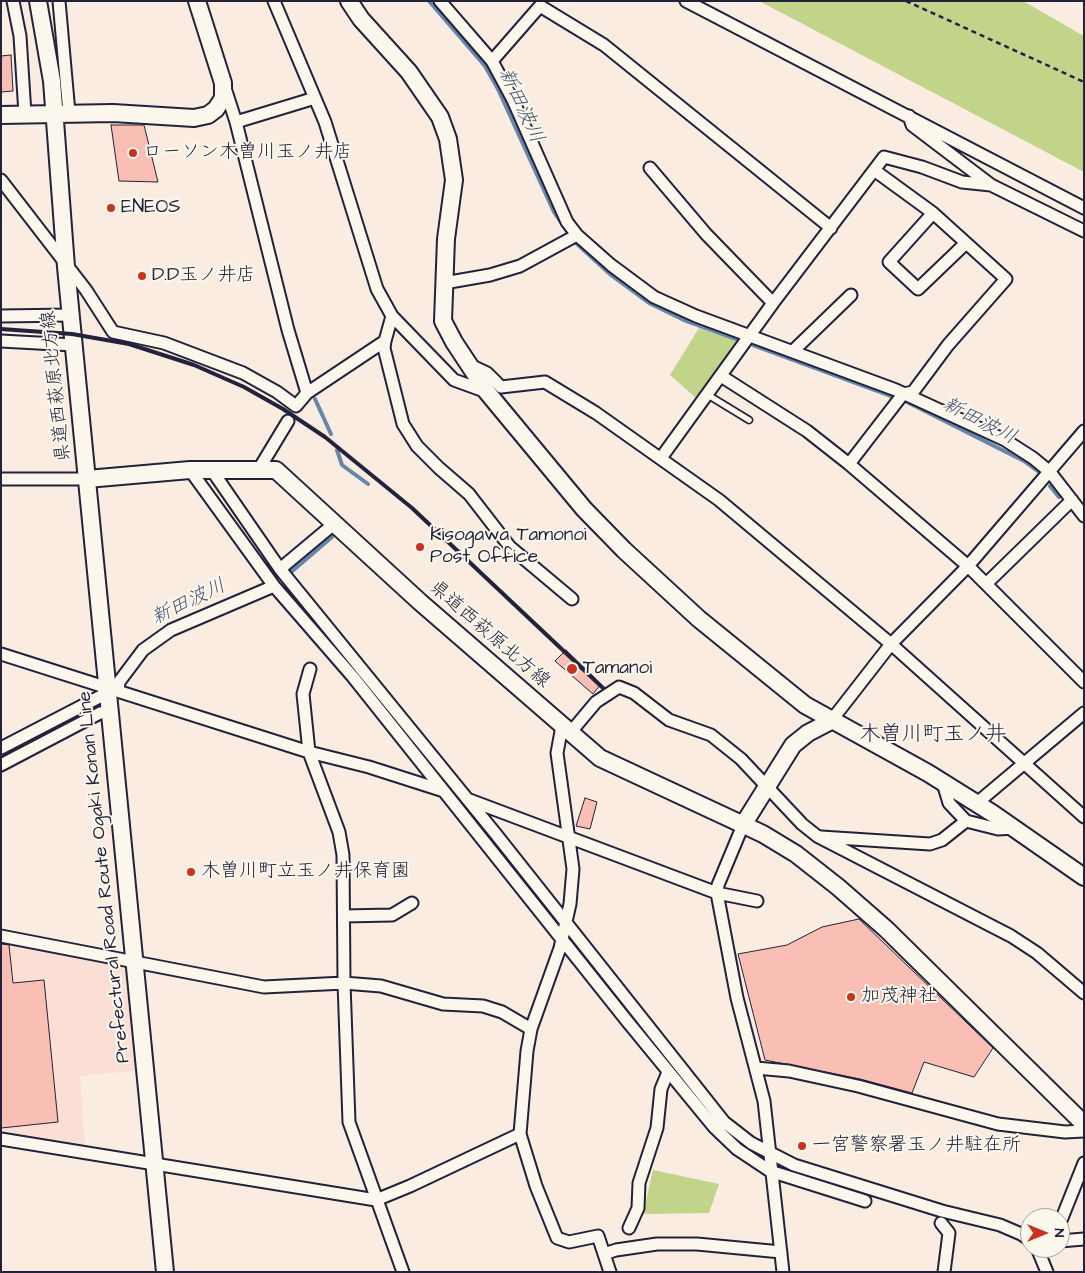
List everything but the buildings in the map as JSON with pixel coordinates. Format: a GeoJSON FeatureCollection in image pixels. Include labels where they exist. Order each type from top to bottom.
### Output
{"type":"FeatureCollection","features":[{"type":"Feature","properties":{"kind":"main road"},"geometry":{"type":"LineString","coordinates":[[38,1],[52,80],[62,113]]}},
{"type":"Feature","properties":{"kind":"main road"},"geometry":{"type":"LineString","coordinates":[[1,115],[114,113],[194,118],[208,115],[216,109],[223,98],[224,83],[197,1]]}},
{"type":"Feature","properties":{"kind":"main road"},"geometry":{"type":"LineString","coordinates":[[349,1],[361,19],[409,72],[440,118],[448,139],[454,180],[446,239],[444,321],[454,342],[487,392],[584,509],[624,550],[740,654],[805,705],[944,783],[1014,828],[1084,877]]}},
{"type":"Feature","properties":{"kind":"main road","name":"県道西萩原北方線"},"geometry":{"type":"LineString","coordinates":[[62,113],[66,267],[87,479],[211,469],[271,469],[280,473],[420,602],[600,758],[763,834],[796,854],[858,903],[1084,1124]]}},
{"type":"Feature","properties":{"kind":"main road","name":"Prefectural Road Route Ogaki Konan Line"},"geometry":{"type":"LineString","coordinates":[[87,479],[110,690],[108,712],[165,1272]]}},
{"type":"Feature","properties":{"kind":"main road"},"geometry":{"type":"LineString","coordinates":[[743,825],[793,744],[808,733],[831,721]]}},
{"type":"Feature","properties":{"kind":"street"},"geometry":{"type":"LineString","coordinates":[[12,1],[20,36],[25,114]]}},
{"type":"Feature","properties":{"kind":"street"},"geometry":{"type":"LineString","coordinates":[[59,1],[62,113]]}},
{"type":"Feature","properties":{"kind":"street"},"geometry":{"type":"LineString","coordinates":[[274,1],[325,122],[377,289],[392,316],[454,380],[487,392]]}},
{"type":"Feature","properties":{"kind":"street"},"geometry":{"type":"LineString","coordinates":[[440,1],[492,61],[513,100],[567,222],[577,235],[611,266],[654,297],[696,316],[903,394],[1005,440],[1033,458],[1050,472],[1084,516]]}},
{"type":"Feature","properties":{"kind":"street"},"geometry":{"type":"LineString","coordinates":[[686,1],[1084,208]]}},
{"type":"Feature","properties":{"kind":"street"},"geometry":{"type":"LineString","coordinates":[[492,61],[540,6],[604,45],[831,228]]}},
{"type":"Feature","properties":{"kind":"street"},"geometry":{"type":"LineString","coordinates":[[224,83],[236,122],[288,330],[308,392]]}},
{"type":"Feature","properties":{"kind":"street"},"geometry":{"type":"LineString","coordinates":[[236,122],[315,98]]}},
{"type":"Feature","properties":{"kind":"street"},"geometry":{"type":"LineString","coordinates":[[909,116],[912,125],[991,185],[1084,231]]}},
{"type":"Feature","properties":{"kind":"street"},"geometry":{"type":"LineString","coordinates":[[661,458],[773,303],[884,157],[922,167],[962,182],[991,185]]}},
{"type":"Feature","properties":{"kind":"street"},"geometry":{"type":"LineString","coordinates":[[650,168],[706,234],[773,303]]}},
{"type":"Feature","properties":{"kind":"street"},"geometry":{"type":"LineString","coordinates":[[849,464],[903,394],[913,392],[948,345],[1006,279],[933,213],[874,170]]}},
{"type":"Feature","properties":{"kind":"street"},"geometry":{"type":"LineString","coordinates":[[1,180],[66,267],[86,290],[113,332],[164,343],[243,373],[277,392],[296,406],[308,392],[385,341]]}},
{"type":"Feature","properties":{"kind":"street"},"geometry":{"type":"LineString","coordinates":[[933,213],[889,262],[918,289],[966,243]]}},
{"type":"Feature","properties":{"kind":"street"},"geometry":{"type":"LineString","coordinates":[[444,283],[520,266],[577,235]]}},
{"type":"Feature","properties":{"kind":"street"},"geometry":{"type":"LineString","coordinates":[[793,351],[851,295]]}},
{"type":"Feature","properties":{"kind":"street"},"geometry":{"type":"LineString","coordinates":[[1,316],[70,315]]}},
{"type":"Feature","properties":{"kind":"street"},"geometry":{"type":"LineString","coordinates":[[392,316],[384,348],[403,424],[417,446],[469,494],[510,547],[572,599]]}},
{"type":"Feature","properties":{"kind":"street"},"geometry":{"type":"LineString","coordinates":[[1,341],[74,344]]}},
{"type":"Feature","properties":{"kind":"street"},"geometry":{"type":"LineString","coordinates":[[470,365],[487,373],[501,387],[544,382],[596,413],[719,500],[891,644],[1084,817]]}},
{"type":"Feature","properties":{"kind":"street"},"geometry":{"type":"LineString","coordinates":[[721,376],[800,426],[849,464],[968,566],[1084,682]]}},
{"type":"Feature","properties":{"kind":"street"},"geometry":{"type":"LineString","coordinates":[[259,469],[288,421]]}},
{"type":"Feature","properties":{"kind":"street"},"geometry":{"type":"LineString","coordinates":[[831,721],[891,644],[968,566],[1084,431]]}},
{"type":"Feature","properties":{"kind":"street"},"geometry":{"type":"LineString","coordinates":[[211,469],[280,569],[567,922],[724,1122],[768,1153],[794,1165],[942,1211],[1000,1225],[1020,1234]]}},
{"type":"Feature","properties":{"kind":"street"},"geometry":{"type":"LineString","coordinates":[[190,470],[274,586],[353,677],[668,1072],[714,1126],[737,1149],[770,1171],[865,1201]]}},
{"type":"Feature","properties":{"kind":"street"},"geometry":{"type":"LineString","coordinates":[[1,478],[87,479]]}},
{"type":"Feature","properties":{"kind":"street"},"geometry":{"type":"LineString","coordinates":[[986,584],[1072,500]]}},
{"type":"Feature","properties":{"kind":"street"},"geometry":{"type":"LineString","coordinates":[[280,569],[335,523]]}},
{"type":"Feature","properties":{"kind":"street"},"geometry":{"type":"LineString","coordinates":[[1,748],[110,690],[119,682],[143,650],[171,630],[274,586]]}},
{"type":"Feature","properties":{"kind":"street"},"geometry":{"type":"LineString","coordinates":[[1,654],[309,752],[369,767],[465,798],[569,835],[717,893],[757,901]]}},
{"type":"Feature","properties":{"kind":"street"},"geometry":{"type":"LineString","coordinates":[[310,669],[303,694],[309,752],[338,832],[343,856],[344,983],[349,1122],[403,1272]]}},
{"type":"Feature","properties":{"kind":"street"},"geometry":{"type":"LineString","coordinates":[[610,1272],[598,1236],[569,1242],[557,1238],[536,1186],[520,1134],[521,1110],[531,1029],[567,922],[573,869],[557,752],[566,730],[596,702],[619,687],[634,693],[669,720],[711,735],[741,759],[802,824],[817,836],[1011,936],[1037,952],[1084,993]]}},
{"type":"Feature","properties":{"kind":"street"},"geometry":{"type":"LineString","coordinates":[[1,765],[100,713],[108,712]]}},
{"type":"Feature","properties":{"kind":"street"},"geometry":{"type":"LineString","coordinates":[[977,804],[1022,763],[1084,713]]}},
{"type":"Feature","properties":{"kind":"street"},"geometry":{"type":"LineString","coordinates":[[944,783],[949,803],[966,821],[998,829],[1014,828]]}},
{"type":"Feature","properties":{"kind":"street"},"geometry":{"type":"LineString","coordinates":[[817,836],[930,844],[942,840],[966,821]]}},
{"type":"Feature","properties":{"kind":"street"},"geometry":{"type":"LineString","coordinates":[[743,825],[718,885],[717,893],[738,998],[765,1110],[770,1171],[785,1271]]}},
{"type":"Feature","properties":{"kind":"street"},"geometry":{"type":"LineString","coordinates":[[344,916],[392,915],[412,903]]}},
{"type":"Feature","properties":{"kind":"street"},"geometry":{"type":"LineString","coordinates":[[1,936],[133,960],[264,987],[344,983],[381,986],[443,1004],[483,1006],[502,1012],[531,1029]]}},
{"type":"Feature","properties":{"kind":"street"},"geometry":{"type":"LineString","coordinates":[[756,1068],[789,1071],[858,1086],[998,1124],[1066,1132],[1084,1130]]}},
{"type":"Feature","properties":{"kind":"street"},"geometry":{"type":"LineString","coordinates":[[629,1228],[638,1208],[639,1183],[657,1128],[661,1089],[668,1072]]}},
{"type":"Feature","properties":{"kind":"street"},"geometry":{"type":"LineString","coordinates":[[1,1138],[376,1200],[520,1134]]}},
{"type":"Feature","properties":{"kind":"street"},"geometry":{"type":"LineString","coordinates":[[1066,1208],[1084,1163]]}},
{"type":"Feature","properties":{"kind":"street"},"geometry":{"type":"LineString","coordinates":[[941,1223],[949,1233],[944,1272]]}},
{"type":"Feature","properties":{"kind":"street"},"geometry":{"type":"LineString","coordinates":[[1070,1240],[1084,1239]]}},
{"type":"Feature","properties":{"kind":"street"},"geometry":{"type":"LineString","coordinates":[[604,1254],[616,1250],[657,1244],[697,1244],[781,1252]]}},
{"type":"Feature","properties":{"kind":"street"},"geometry":{"type":"LineString","coordinates":[[1041,1258],[1047,1272]]}},
{"type":"Feature","properties":{"kind":"lane"},"geometry":{"type":"LineString","coordinates":[[708,395],[749,420]]}},
{"type":"Feature","properties":{"kind":"path"},"geometry":{"type":"LineString","coordinates":[[906,1],[1084,82]]}},
{"type":"Feature","properties":{"kind":"shaded area"},"geometry":{"type":"Polygon","coordinates":[[[1,943],[125,968],[135,1071],[80,1076],[85,1147],[1,1134],[1,943]]]}},
{"type":"Feature","properties":{"kind":"green space"},"geometry":{"type":"Polygon","coordinates":[[[759,1],[1023,1],[1084,36],[1084,172],[759,1]]]}},
{"type":"Feature","properties":{"kind":"green space"},"geometry":{"type":"Polygon","coordinates":[[[699,328],[739,342],[696,398],[670,375],[699,328]]]}},
{"type":"Feature","properties":{"kind":"green space"},"geometry":{"type":"Polygon","coordinates":[[[653,1170],[719,1184],[709,1213],[643,1214],[653,1170]]]}},
{"type":"Feature","properties":{"kind":"waterway","name":"新田波川"},"geometry":{"type":"LineString","coordinates":[[429,1],[485,66],[498,89],[554,212],[570,235]]}},
{"type":"Feature","properties":{"kind":"waterway","name":"新田波川"},"geometry":{"type":"LineString","coordinates":[[576,243],[611,275],[649,303],[684,320],[739,340]]}},
{"type":"Feature","properties":{"kind":"waterway","name":"新田波川"},"geometry":{"type":"LineString","coordinates":[[753,345],[894,397]]}},
{"type":"Feature","properties":{"kind":"waterway","name":"新田波川"},"geometry":{"type":"LineString","coordinates":[[315,399],[331,434]]}},
{"type":"Feature","properties":{"kind":"waterway","name":"新田波川"},"geometry":{"type":"LineString","coordinates":[[905,401],[1024,461],[1039,472]]}},
{"type":"Feature","properties":{"kind":"waterway","name":"新田波川"},"geometry":{"type":"LineString","coordinates":[[337,450],[342,465],[368,484]]}},
{"type":"Feature","properties":{"kind":"waterway","name":"新田波川"},"geometry":{"type":"LineString","coordinates":[[1050,486],[1059,497]]}},
{"type":"Feature","properties":{"kind":"waterway","name":"新田波川"},"geometry":{"type":"LineString","coordinates":[[290,573],[332,537]]}},
{"type":"Feature","properties":{"kind":"waterway","name":"新田波川"},"geometry":{"type":"LineString","coordinates":[[1,758],[98,705]]}},
{"type":"Feature","properties":{"kind":"railway"},"geometry":{"type":"LineString","coordinates":[[1,329],[72,334],[129,344],[194,365],[244,387],[283,409],[325,437],[412,508],[603,688]]}},
{"type":"Feature","properties":{"kind":"place","name":"ローソン木曽川玉ノ井店"},"geometry":{"type":"Point","coordinates":[133,153]}},
{"type":"Feature","properties":{"kind":"place","name":"ENEOS"},"geometry":{"type":"Point","coordinates":[111,208]}},
{"type":"Feature","properties":{"kind":"place","name":"D.D玉ノ井店"},"geometry":{"type":"Point","coordinates":[142,276]}},
{"type":"Feature","properties":{"kind":"place","name":"Kisogawa Tamonoi Post Office"},"geometry":{"type":"Point","coordinates":[420,547]}},
{"type":"Feature","properties":{"kind":"place","name":"Tamanoi"},"geometry":{"type":"Point","coordinates":[572,669]}},
{"type":"Feature","properties":{"kind":"place","name":"木曽川町立玉ノ井保育園"},"geometry":{"type":"Point","coordinates":[191,872]}},
{"type":"Feature","properties":{"kind":"place","name":"加茂神社"},"geometry":{"type":"Point","coordinates":[851,997]}},
{"type":"Feature","properties":{"kind":"place","name":"一宮警察署玉ノ井駐在所"},"geometry":{"type":"Point","coordinates":[802,1146]}},
{"type":"Feature","properties":{"kind":"district","name":"木曽川町玉ノ井"},"geometry":{"type":"Point","coordinates":[933,736]}}]}
